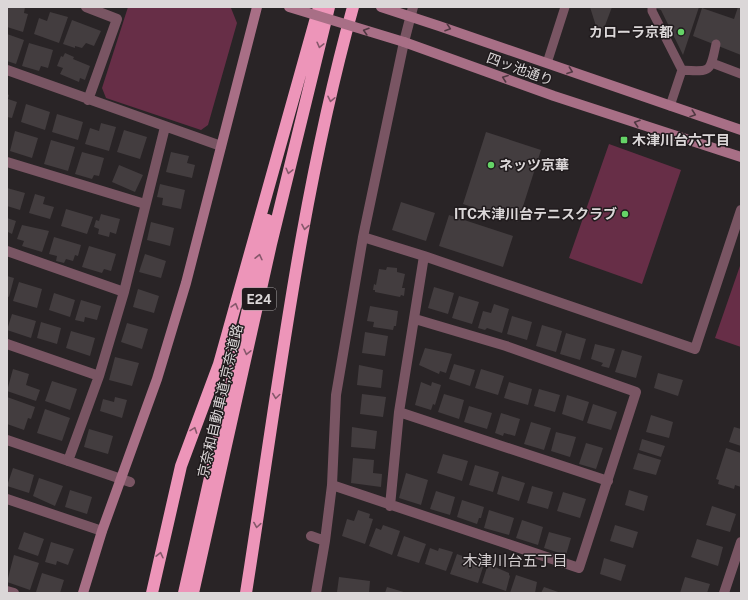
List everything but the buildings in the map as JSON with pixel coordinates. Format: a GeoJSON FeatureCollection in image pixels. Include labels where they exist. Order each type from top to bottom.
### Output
{"type":"FeatureCollection","features":[{"type":"Feature","properties":{"kind":"highway"},"geometry":{"type":"LineString","coordinates":[[152,593],[181,466],[218,364],[319,7]]}},
{"type":"Feature","properties":{"kind":"highway","name":"京奈和自動車道;京奈道路"},"geometry":{"type":"LineString","coordinates":[[184,593],[262,241],[319,7]]}},
{"type":"Feature","properties":{"kind":"highway","name":"京奈和自動車道;京奈道路"},"geometry":{"type":"LineString","coordinates":[[193,593],[270,251],[329,7]]}},
{"type":"Feature","properties":{"kind":"highway"},"geometry":{"type":"LineString","coordinates":[[246,593],[283,354],[311,196],[340,56],[353,7]]}},
{"type":"Feature","properties":{"kind":"main road"},"geometry":{"type":"LineString","coordinates":[[83,593],[102,531],[126,481],[184,291],[257,7]]}},
{"type":"Feature","properties":{"kind":"main road","name":"四ッ池通り"},"geometry":{"type":"LineString","coordinates":[[289,7],[404,42],[554,96],[741,158]]}},
{"type":"Feature","properties":{"kind":"main road","name":"四ッ池通り"},"geometry":{"type":"LineString","coordinates":[[380,7],[412,12],[547,63],[741,130]]}},
{"type":"Feature","properties":{"kind":"street"},"geometry":{"type":"LineString","coordinates":[[86,7],[117,19],[88,100]]}},
{"type":"Feature","properties":{"kind":"street"},"geometry":{"type":"LineString","coordinates":[[316,593],[326,541],[332,486],[336,395],[363,237],[404,42],[412,12]]}},
{"type":"Feature","properties":{"kind":"street"},"geometry":{"type":"LineString","coordinates":[[7,70],[221,146]]}},
{"type":"Feature","properties":{"kind":"street"},"geometry":{"type":"LineString","coordinates":[[68,461],[98,376],[124,292],[165,127]]}},
{"type":"Feature","properties":{"kind":"street"},"geometry":{"type":"LineString","coordinates":[[7,162],[145,204]]}},
{"type":"Feature","properties":{"kind":"street"},"geometry":{"type":"LineString","coordinates":[[363,237],[424,256],[695,349],[741,210]]}},
{"type":"Feature","properties":{"kind":"street"},"geometry":{"type":"LineString","coordinates":[[7,251],[124,292]]}},
{"type":"Feature","properties":{"kind":"street"},"geometry":{"type":"LineString","coordinates":[[390,506],[399,412],[424,256]]}},
{"type":"Feature","properties":{"kind":"street"},"geometry":{"type":"LineString","coordinates":[[332,486],[579,568],[636,392],[506,346],[415,319]]}},
{"type":"Feature","properties":{"kind":"street"},"geometry":{"type":"LineString","coordinates":[[7,344],[98,376]]}},
{"type":"Feature","properties":{"kind":"street"},"geometry":{"type":"LineString","coordinates":[[399,412],[608,481]]}},
{"type":"Feature","properties":{"kind":"street"},"geometry":{"type":"LineString","coordinates":[[7,440],[126,481]]}},
{"type":"Feature","properties":{"kind":"street"},"geometry":{"type":"LineString","coordinates":[[7,499],[102,531]]}},
{"type":"Feature","properties":{"kind":"street"},"geometry":{"type":"LineString","coordinates":[[311,536],[326,541]]}},
{"type":"Feature","properties":{"kind":"street"},"geometry":{"type":"LineString","coordinates":[[724,593],[741,542]]}},
{"type":"Feature","properties":{"kind":"street"},"geometry":{"type":"LineString","coordinates":[[7,590],[14,593]]}},
{"type":"Feature","properties":{"kind":"lane"},"geometry":{"type":"LineString","coordinates":[[547,63],[565,7]]}},
{"type":"Feature","properties":{"kind":"lane"},"geometry":{"type":"LineString","coordinates":[[652,8],[652,11],[682,70],[670,106]]}},
{"type":"Feature","properties":{"kind":"lane"},"geometry":{"type":"LineString","coordinates":[[682,70],[705,71],[709,69],[712,63],[716,44]]}},
{"type":"Feature","properties":{"kind":"lane"},"geometry":{"type":"LineString","coordinates":[[712,63],[741,74]]}},
{"type":"Feature","properties":{"kind":"shaded area"},"geometry":{"type":"Polygon","coordinates":[[[128,7],[231,8],[237,23],[208,125],[201,130],[106,98],[102,88],[128,7]]]}},
{"type":"Feature","properties":{"kind":"shaded area","name":"ITC木津川台テニスクラブ"},"geometry":{"type":"Polygon","coordinates":[[[609,144],[681,170],[642,284],[569,258],[609,144]]]}},
{"type":"Feature","properties":{"kind":"shaded area"},"geometry":{"type":"Polygon","coordinates":[[[741,263],[741,347],[715,338],[741,263]]]}},
{"type":"Feature","properties":{"kind":"place","name":"カローラ京都"},"geometry":{"type":"Point","coordinates":[681,32]}},
{"type":"Feature","properties":{"kind":"place","name":"木津川台六丁目"},"geometry":{"type":"Point","coordinates":[624,140]}},
{"type":"Feature","properties":{"kind":"place","name":"ネッツ京華"},"geometry":{"type":"Point","coordinates":[491,165]}},
{"type":"Feature","properties":{"kind":"place","name":"ITC木津川台テニスクラブ"},"geometry":{"type":"Point","coordinates":[625,214]}},
{"type":"Feature","properties":{"kind":"district","name":"木津川台五丁目"},"geometry":{"type":"Point","coordinates":[515,561]}}]}
